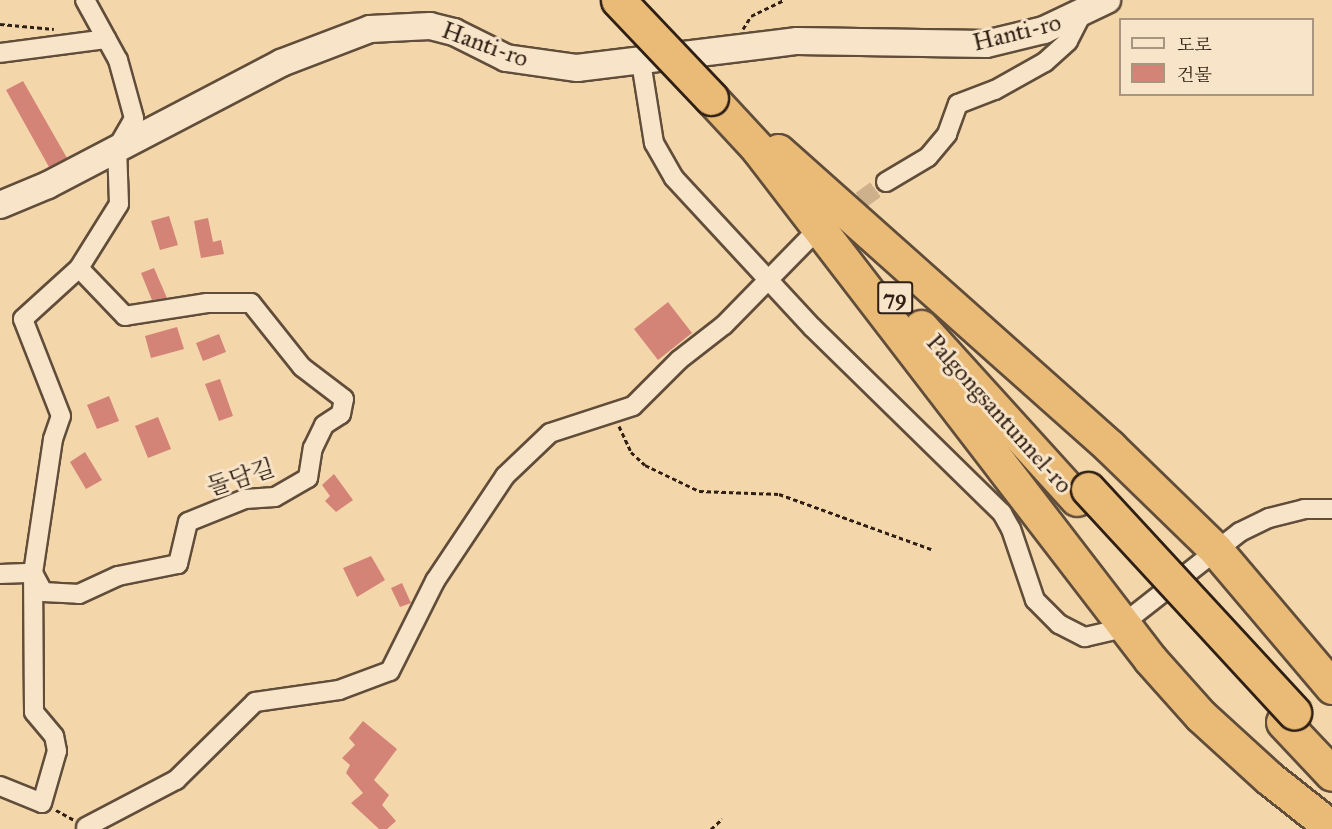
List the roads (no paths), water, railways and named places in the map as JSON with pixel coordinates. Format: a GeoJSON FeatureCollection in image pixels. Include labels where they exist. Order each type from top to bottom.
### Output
{"type":"FeatureCollection","features":[{"type":"Feature","properties":{"kind":"highway","name":"Palgongsantunnel-ro"},"geometry":{"type":"LineString","coordinates":[[618,0],[719,97]]}},
{"type":"Feature","properties":{"kind":"highway","name":"Palgongsantunnel-ro"},"geometry":{"type":"LineString","coordinates":[[636,0],[719,97],[1289,717],[1332,774]]}},
{"type":"Feature","properties":{"kind":"highway"},"geometry":{"type":"LineString","coordinates":[[768,150],[1110,447],[1215,549],[1332,687]]}},
{"type":"Feature","properties":{"kind":"highway"},"geometry":{"type":"LineString","coordinates":[[768,150],[1124,624],[1201,716],[1269,778],[1332,828]]}},
{"type":"Feature","properties":{"kind":"highway","name":"Palgongsantunnel-ro"},"geometry":{"type":"LineString","coordinates":[[1289,717],[1332,753]]}},
{"type":"Feature","properties":{"kind":"street"},"geometry":{"type":"LineString","coordinates":[[0,786],[42,803],[57,752],[54,736],[34,712],[33,573],[53,439],[61,416],[23,319],[79,268],[119,204],[117,148],[134,118],[118,60],[85,0]]}},
{"type":"Feature","properties":{"kind":"street","name":"Hanti-ro"},"geometry":{"type":"LineString","coordinates":[[0,205],[117,148],[281,63],[370,29],[405,25],[441,28],[506,58],[530,64],[577,68],[640,62],[740,46],[836,40],[963,47],[1015,38],[1081,15],[1107,0]]}},
{"type":"Feature","properties":{"kind":"street"},"geometry":{"type":"LineString","coordinates":[[886,182],[928,157],[947,134],[958,104],[995,90],[1045,62],[1068,41],[1081,15]]}},
{"type":"Feature","properties":{"kind":"street"},"geometry":{"type":"LineString","coordinates":[[0,53],[106,39]]}},
{"type":"Feature","properties":{"kind":"street"},"geometry":{"type":"LineString","coordinates":[[640,62],[654,143],[674,178],[771,279],[813,327],[1002,513],[1019,549],[1029,588],[1046,614],[1084,637],[1124,624],[1215,549],[1269,519],[1304,509],[1332,509]]}},
{"type":"Feature","properties":{"kind":"street"},"geometry":{"type":"LineString","coordinates":[[86,827],[176,780],[255,702],[339,690],[390,670],[435,581],[505,476],[550,433],[633,406],[679,360],[724,325],[813,234]]}},
{"type":"Feature","properties":{"kind":"street","name":"돌담길"},"geometry":{"type":"LineString","coordinates":[[33,573],[43,592],[79,594],[118,576],[178,564],[188,522],[245,499],[275,497],[308,478],[313,448],[324,425],[341,414],[344,399],[302,367],[250,303],[207,303],[125,316],[79,268]]}},
{"type":"Feature","properties":{"kind":"street"},"geometry":{"type":"LineString","coordinates":[[0,574],[33,573]]}},
{"type":"Feature","properties":{"kind":"tunnel"},"geometry":{"type":"LineString","coordinates":[[839,216],[886,182]]}}]}
